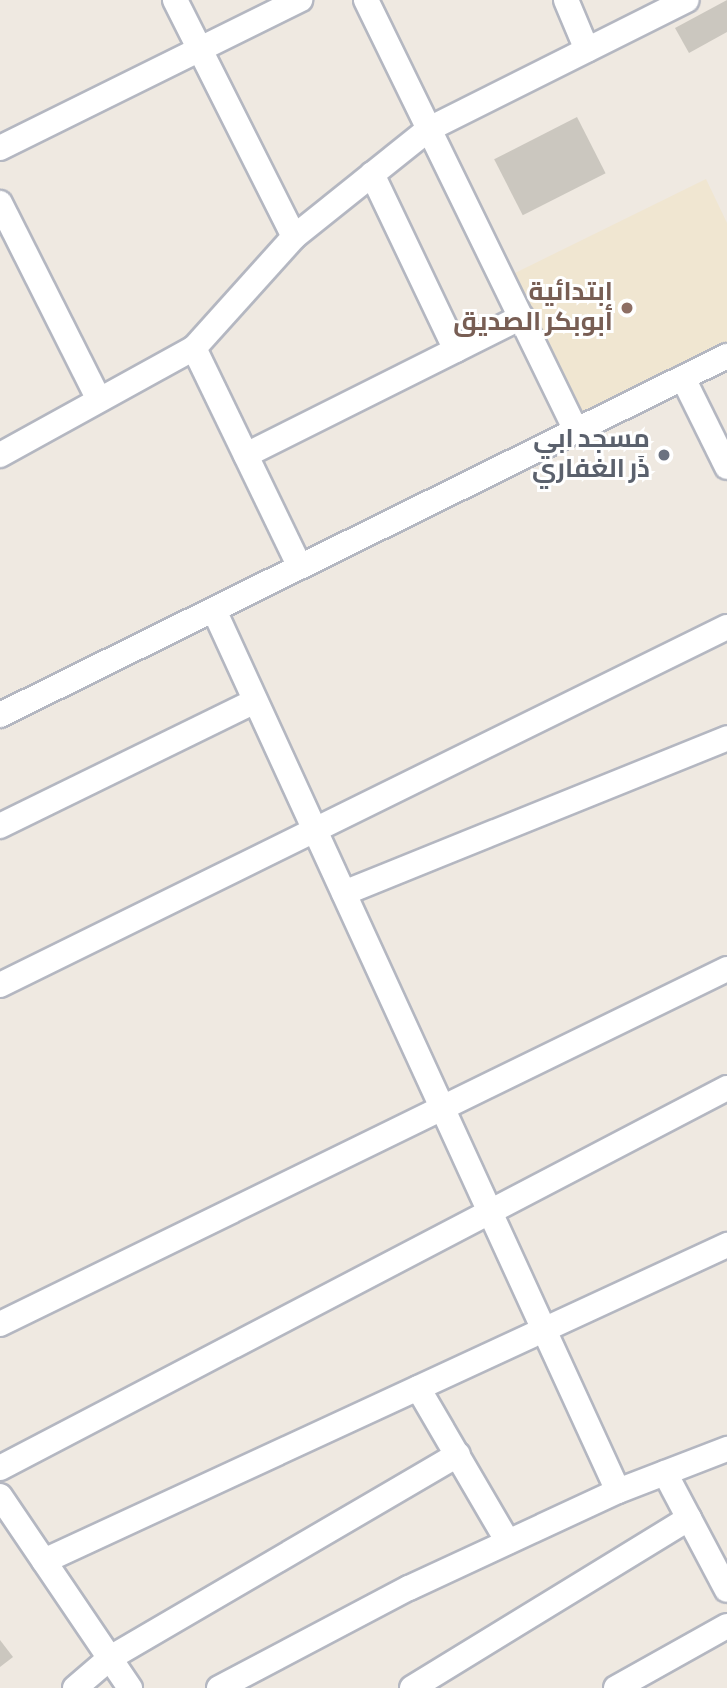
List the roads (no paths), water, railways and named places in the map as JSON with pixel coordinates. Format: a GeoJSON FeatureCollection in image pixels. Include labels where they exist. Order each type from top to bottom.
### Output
{"type":"FeatureCollection","features":[{"type":"Feature","properties":{"kind":"street"},"geometry":{"type":"LineString","coordinates":[[174,0],[294,237]]}},
{"type":"Feature","properties":{"kind":"street"},"geometry":{"type":"LineString","coordinates":[[0,148],[300,0]]}},
{"type":"Feature","properties":{"kind":"street"},"geometry":{"type":"LineString","coordinates":[[366,0],[576,430]]}},
{"type":"Feature","properties":{"kind":"street"},"geometry":{"type":"LineString","coordinates":[[566,0],[587,50]]}},
{"type":"Feature","properties":{"kind":"street"},"geometry":{"type":"LineString","coordinates":[[0,455],[194,348],[294,237],[429,129],[687,0]]}},
{"type":"Feature","properties":{"kind":"street"},"geometry":{"type":"LineString","coordinates":[[372,174],[456,350]]}},
{"type":"Feature","properties":{"kind":"street"},"geometry":{"type":"LineString","coordinates":[[0,203],[99,400]]}},
{"type":"Feature","properties":{"kind":"street"},"geometry":{"type":"LineString","coordinates":[[246,455],[521,317]]}},
{"type":"Feature","properties":{"kind":"street"},"geometry":{"type":"LineString","coordinates":[[194,348],[300,567]]}},
{"type":"Feature","properties":{"kind":"street"},"geometry":{"type":"LineString","coordinates":[[0,715],[727,356]]}},
{"type":"Feature","properties":{"kind":"street"},"geometry":{"type":"LineString","coordinates":[[684,378],[727,467]]}},
{"type":"Feature","properties":{"kind":"street"},"geometry":{"type":"LineString","coordinates":[[214,610],[618,1491]]}},
{"type":"Feature","properties":{"kind":"street"},"geometry":{"type":"LineString","coordinates":[[0,985],[727,627]]}},
{"type":"Feature","properties":{"kind":"street"},"geometry":{"type":"LineString","coordinates":[[0,826],[256,701]]}},
{"type":"Feature","properties":{"kind":"street"},"geometry":{"type":"LineString","coordinates":[[344,893],[727,738]]}},
{"type":"Feature","properties":{"kind":"street"},"geometry":{"type":"LineString","coordinates":[[0,1324],[727,969]]}},
{"type":"Feature","properties":{"kind":"street"},"geometry":{"type":"LineString","coordinates":[[0,1468],[727,1088]]}},
{"type":"Feature","properties":{"kind":"street"},"geometry":{"type":"LineString","coordinates":[[44,1561],[727,1245]]}},
{"type":"Feature","properties":{"kind":"street"},"geometry":{"type":"LineString","coordinates":[[418,1388],[508,1542]]}},
{"type":"Feature","properties":{"kind":"street"},"geometry":{"type":"LineString","coordinates":[[219,1688],[409,1588],[618,1491],[727,1449]]}},
{"type":"Feature","properties":{"kind":"street"},"geometry":{"type":"LineString","coordinates":[[75,1688],[110,1658],[458,1455]]}},
{"type":"Feature","properties":{"kind":"street"},"geometry":{"type":"LineString","coordinates":[[665,1473],[727,1590]]}},
{"type":"Feature","properties":{"kind":"street"},"geometry":{"type":"LineString","coordinates":[[0,1496],[130,1688]]}},
{"type":"Feature","properties":{"kind":"street"},"geometry":{"type":"LineString","coordinates":[[412,1688],[689,1518]]}},
{"type":"Feature","properties":{"kind":"street"},"geometry":{"type":"LineString","coordinates":[[616,1688],[727,1626]]}},
{"type":"Feature","properties":{"kind":"place","name":"إبتدائية أبوبكر الصديق"},"geometry":{"type":"Point","coordinates":[627,308]}},
{"type":"Feature","properties":{"kind":"place","name":"مسجد ابي ذَر الغفاري"},"geometry":{"type":"Point","coordinates":[664,455]}}]}
